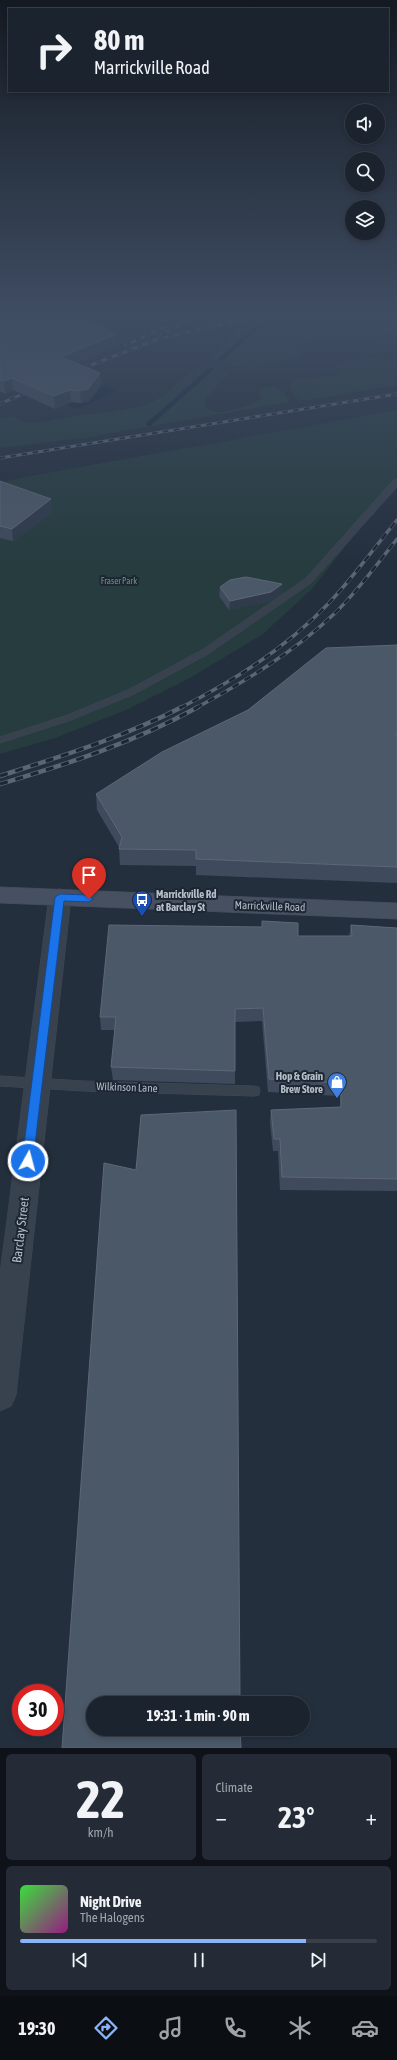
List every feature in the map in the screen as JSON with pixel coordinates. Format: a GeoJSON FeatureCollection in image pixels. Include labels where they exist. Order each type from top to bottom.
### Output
{"type":"FeatureCollection","features":[{"type":"Feature","properties":{"kind":"main road","name":"Marrickville Road"},"geometry":{"type":"LineString","coordinates":[[0,896],[60,897],[397,911]]}},
{"type":"Feature","properties":{"kind":"street","name":"Barclay Street"},"geometry":{"type":"LineString","coordinates":[[0,1395],[60,897]]}},
{"type":"Feature","properties":{"kind":"lane"},"geometry":{"type":"LineString","coordinates":[[0,740],[64,719],[130,692],[205,652],[252,622],[308,581],[397,482]]}},
{"type":"Feature","properties":{"kind":"lane","name":"Wilkinson Lane"},"geometry":{"type":"LineString","coordinates":[[0,1081],[37,1084],[254,1091]]}},
{"type":"Feature","properties":{"kind":"green space"},"geometry":{"type":"Polygon","coordinates":[[[157,400],[206,400],[204,406],[216,412],[236,409],[254,403],[259,400],[288,400],[289,402],[84,438],[0,448],[0,418],[14,416],[25,422],[37,422],[73,416],[114,412],[144,405],[157,400]]]}},
{"type":"Feature","properties":{"kind":"green space","name":"Fraser Park"},"geometry":{"type":"Polygon","coordinates":[[[397,410],[397,481],[312,589],[263,634],[190,678],[126,710],[55,738],[0,754],[0,483],[25,477],[397,410]]]}},
{"type":"Feature","properties":{"kind":"water"},"geometry":{"type":"Polygon","coordinates":[[[58,400],[98,400],[77,409],[58,400]]]}},
{"type":"Feature","properties":{"kind":"building"},"geometry":{"type":"Polygon","coordinates":[[[0,481],[51,499],[12,529],[0,526],[0,481]]]}},
{"type":"Feature","properties":{"kind":"building"},"geometry":{"type":"Polygon","coordinates":[[[246,577],[282,584],[271,592],[230,601],[220,587],[230,580],[246,577]]]}},
{"type":"Feature","properties":{"kind":"building"},"geometry":{"type":"Polygon","coordinates":[[[397,645],[397,867],[196,859],[196,850],[119,849],[122,837],[96,794],[162,752],[248,710],[326,648],[397,645]]]}},
{"type":"Feature","properties":{"kind":"building"},"geometry":{"type":"Polygon","coordinates":[[[262,921],[298,923],[298,936],[352,936],[351,925],[397,928],[397,1179],[282,1177],[280,1139],[274,1139],[271,1110],[341,1107],[341,1083],[269,1079],[263,1008],[235,1009],[235,1071],[111,1067],[116,1017],[100,1017],[109,925],[262,927],[262,921]]]}},
{"type":"Feature","properties":{"kind":"building"},"geometry":{"type":"Polygon","coordinates":[[[236,1110],[240,1696],[86,1696],[86,1736],[240,1736],[241,1748],[62,1748],[104,1163],[136,1170],[141,1115],[236,1110]]]}},
{"type":"Feature","properties":{"kind":"waterway"},"geometry":{"type":"LineString","coordinates":[[149,424],[177,400]]}},
{"type":"Feature","properties":{"kind":"railway"},"geometry":{"type":"LineString","coordinates":[[0,404],[10,400]]}},
{"type":"Feature","properties":{"kind":"railway"},"geometry":{"type":"LineString","coordinates":[[0,458],[362,400]]}},
{"type":"Feature","properties":{"kind":"railway"},"geometry":{"type":"LineString","coordinates":[[0,776],[70,753],[138,728],[200,698],[239,675],[277,649],[312,620],[355,573],[397,520]]}},
{"type":"Feature","properties":{"kind":"railway"},"geometry":{"type":"LineString","coordinates":[[196,708],[268,666],[319,628],[351,596],[397,539]]}},
{"type":"Feature","properties":{"kind":"railway"},"geometry":{"type":"LineString","coordinates":[[0,784],[101,751],[150,731],[198,707]]}},
{"type":"Feature","properties":{"kind":"place","name":"Marrickville Rd at Barclay St"},"geometry":{"type":"Point","coordinates":[142,917]}},
{"type":"Feature","properties":{"kind":"place","name":"Hop & Grain Brew Store"},"geometry":{"type":"Point","coordinates":[337,1099]}},
{"type":"Feature","properties":{"kind":"route"},"geometry":{"type":"LineString","coordinates":[[28,1161],[60,897],[89,899]]}}]}
